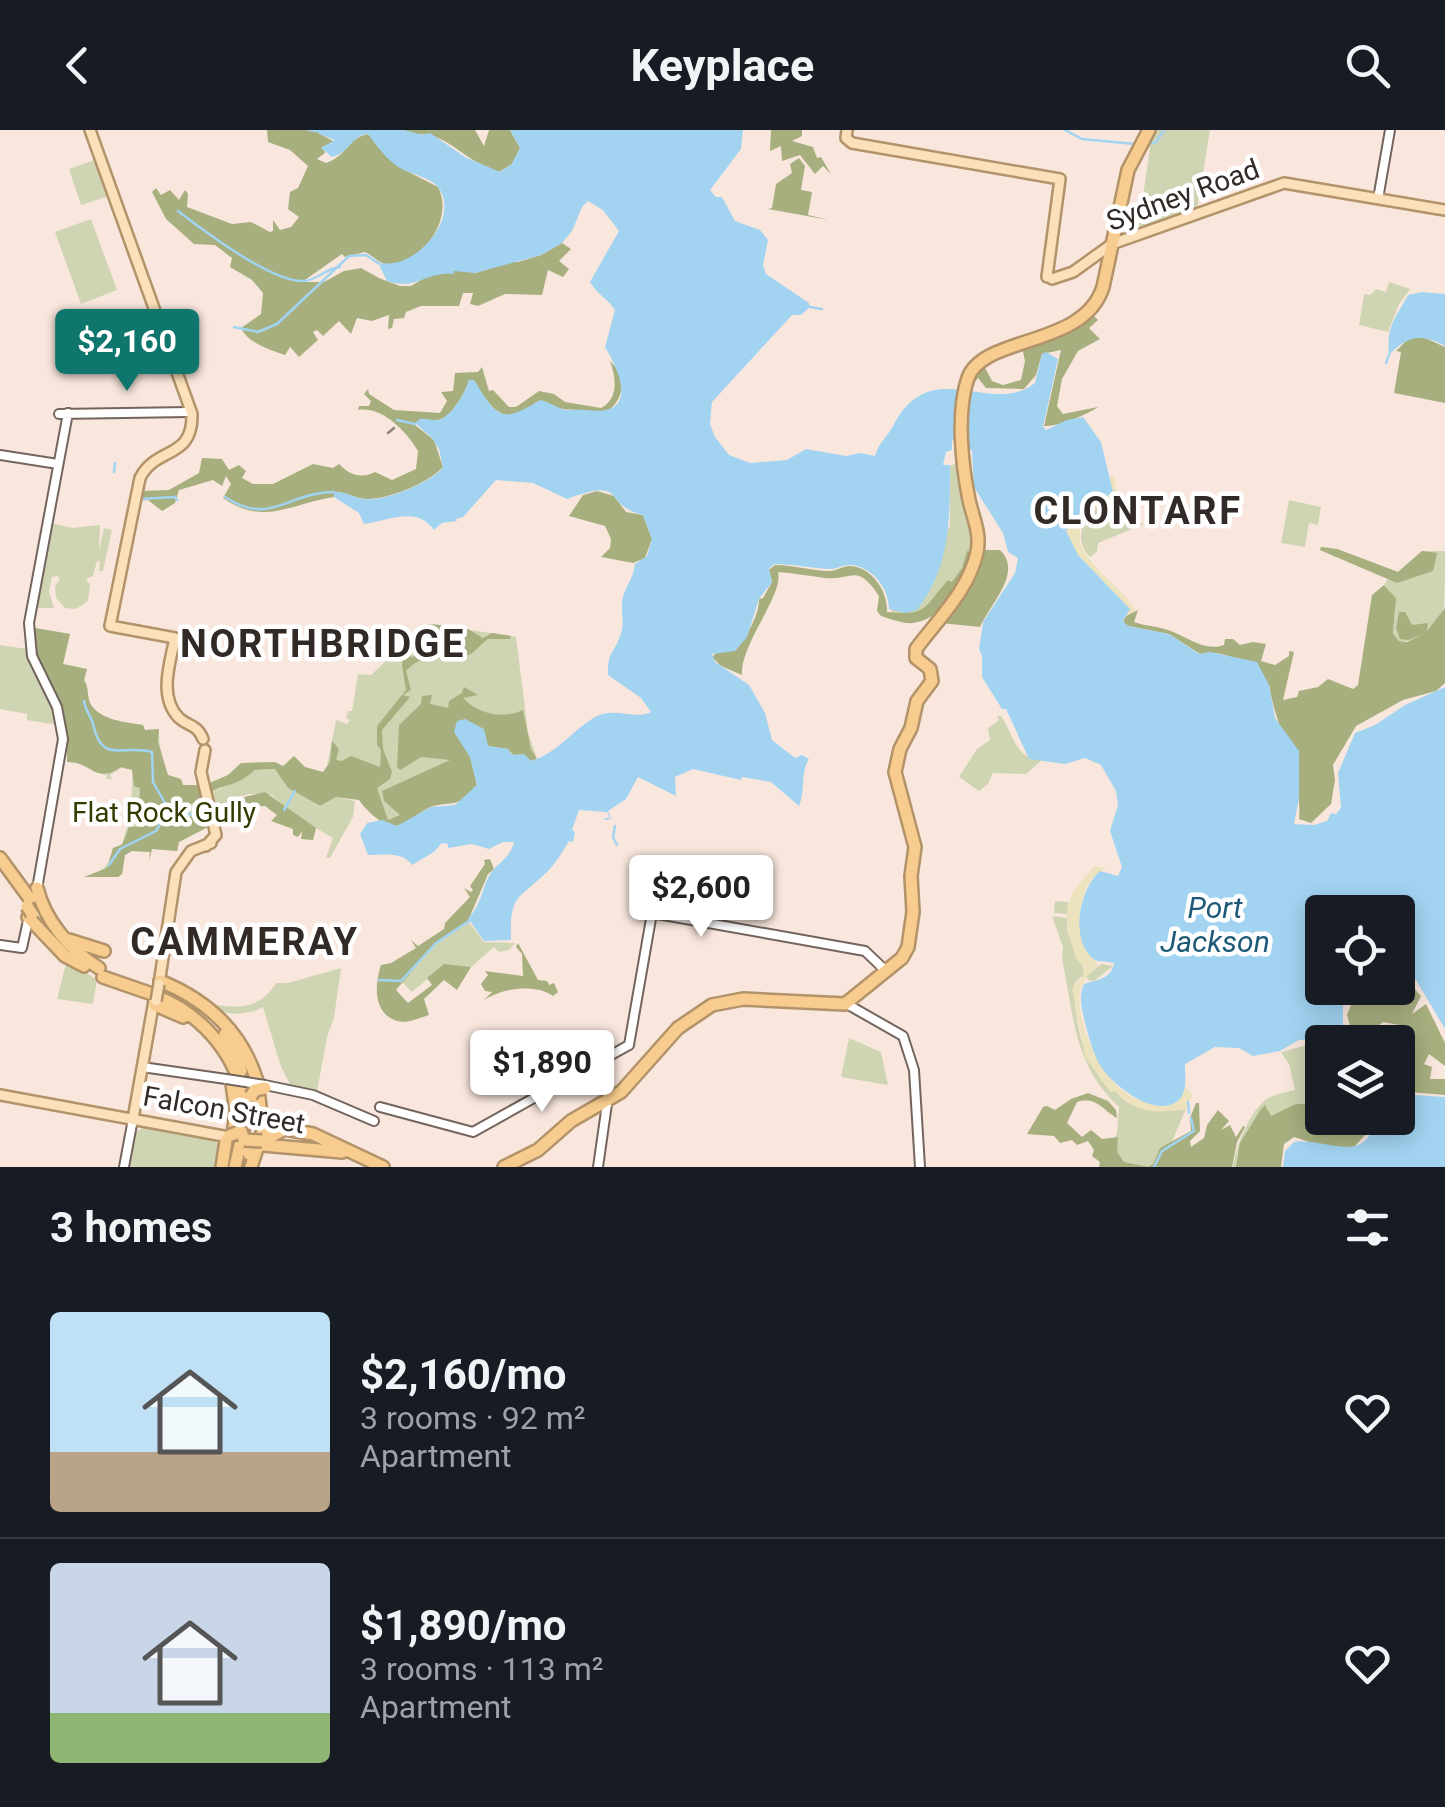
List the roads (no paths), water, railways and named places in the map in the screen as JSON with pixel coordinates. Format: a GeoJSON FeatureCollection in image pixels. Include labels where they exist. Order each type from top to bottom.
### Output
{"type":"FeatureCollection","features":[{"type":"Feature","properties":{"kind":"highway"},"geometry":{"type":"LineString","coordinates":[[966,389],[970,374],[981,361],[1077,321],[1092,309],[1101,294],[1128,170],[1147,130]]}},
{"type":"Feature","properties":{"kind":"highway"},"geometry":{"type":"LineString","coordinates":[[885,970],[905,949],[911,913],[908,876],[912,845],[892,773],[898,748],[910,726],[915,700],[930,681],[929,672],[915,661],[912,652],[965,578],[974,551],[959,458],[970,370],[982,357],[1020,345],[1087,311],[1098,294],[1099,259],[1113,240]]}},
{"type":"Feature","properties":{"kind":"highway"},"geometry":{"type":"LineString","coordinates":[[502,1167],[538,1150],[567,1123],[607,1101],[632,1082],[682,1025],[718,1003],[844,1000],[908,950],[914,910],[914,844],[895,772],[900,749],[912,728],[917,702],[932,681],[931,670],[916,658],[915,651],[966,581],[983,541],[960,444]]}},
{"type":"Feature","properties":{"kind":"highway"},"geometry":{"type":"LineString","coordinates":[[1,862],[61,947],[84,966]]}},
{"type":"Feature","properties":{"kind":"highway"},"geometry":{"type":"LineString","coordinates":[[1,862],[16,878],[33,910],[63,943],[102,972],[199,1022],[246,1083],[244,1146]]}},
{"type":"Feature","properties":{"kind":"highway"},"geometry":{"type":"LineString","coordinates":[[33,910],[79,945],[104,951]]}},
{"type":"Feature","properties":{"kind":"highway"},"geometry":{"type":"LineString","coordinates":[[58,930],[76,952],[102,972]]}},
{"type":"Feature","properties":{"kind":"highway"},"geometry":{"type":"LineString","coordinates":[[157,997],[195,1000],[226,1024],[262,1135],[244,1146]]}},
{"type":"Feature","properties":{"kind":"highway"},"geometry":{"type":"LineString","coordinates":[[157,997],[195,1006],[223,1031],[258,1111],[244,1146]]}},
{"type":"Feature","properties":{"kind":"highway"},"geometry":{"type":"LineString","coordinates":[[157,997],[206,1037],[246,1083],[244,1146]]}},
{"type":"Feature","properties":{"kind":"highway"},"geometry":{"type":"LineString","coordinates":[[244,1146],[246,1083]]}},
{"type":"Feature","properties":{"kind":"highway"},"geometry":{"type":"LineString","coordinates":[[244,1146],[313,1134],[374,1164]]}},
{"type":"Feature","properties":{"kind":"highway"},"geometry":{"type":"LineString","coordinates":[[316,1151],[324,1139]]}},
{"type":"Feature","properties":{"kind":"highway","name":"Falcon Street"},"geometry":{"type":"LineString","coordinates":[[244,1146],[341,1149]]}},
{"type":"Feature","properties":{"kind":"main road"},"geometry":{"type":"LineString","coordinates":[[90,130],[192,414],[188,438],[181,447],[149,464],[140,478],[110,626],[175,638],[166,690],[176,713],[198,724],[216,828],[211,843],[196,848],[183,864],[164,946],[148,1063],[129,1124],[124,1167]]}},
{"type":"Feature","properties":{"kind":"main road"},"geometry":{"type":"LineString","coordinates":[[1378,198],[1390,130]]}},
{"type":"Feature","properties":{"kind":"main road"},"geometry":{"type":"LineString","coordinates":[[849,137],[1056,182],[1051,274]]}},
{"type":"Feature","properties":{"kind":"main road","name":"Sydney Road"},"geometry":{"type":"LineString","coordinates":[[1051,274],[1072,270],[1113,240],[1280,184],[1445,210]]}},
{"type":"Feature","properties":{"kind":"main road","name":"Sydney Road"},"geometry":{"type":"LineString","coordinates":[[1051,274],[1073,272],[1099,259]]}},
{"type":"Feature","properties":{"kind":"main road"},"geometry":{"type":"LineString","coordinates":[[185,392],[188,438]]}},
{"type":"Feature","properties":{"kind":"main road"},"geometry":{"type":"LineString","coordinates":[[0,945],[22,948],[61,765],[61,720],[31,649],[30,612],[68,414],[189,412]]}},
{"type":"Feature","properties":{"kind":"main road"},"geometry":{"type":"LineString","coordinates":[[0,455],[58,464]]}},
{"type":"Feature","properties":{"kind":"main road"},"geometry":{"type":"LineString","coordinates":[[148,1063],[321,1098],[371,1119],[393,1110],[474,1132],[621,1048],[652,913],[865,951],[885,970]]}},
{"type":"Feature","properties":{"kind":"main road"},"geometry":{"type":"LineString","coordinates":[[157,997],[164,946]]}},
{"type":"Feature","properties":{"kind":"main road"},"geometry":{"type":"LineString","coordinates":[[844,1000],[903,1036],[914,1070],[920,1167]]}},
{"type":"Feature","properties":{"kind":"main road"},"geometry":{"type":"LineString","coordinates":[[281,1090],[321,1098]]}},
{"type":"Feature","properties":{"kind":"main road","name":"Falcon Street"},"geometry":{"type":"LineString","coordinates":[[0,1095],[244,1146]]}},
{"type":"Feature","properties":{"kind":"main road"},"geometry":{"type":"LineString","coordinates":[[598,1167],[607,1101]]}},
{"type":"Feature","properties":{"kind":"main road"},"geometry":{"type":"LineString","coordinates":[[129,1124],[146,1123]]}},
{"type":"Feature","properties":{"kind":"main road","name":"Falcon Street"},"geometry":{"type":"LineString","coordinates":[[129,1124],[146,1123],[244,1146]]}},
{"type":"Feature","properties":{"kind":"water","name":"Port Jackson"},"geometry":{"type":"Polygon","coordinates":[[[318,130],[430,133],[465,157],[500,172],[512,164],[520,148],[510,130],[743,130],[741,149],[710,190],[716,197],[722,197],[735,221],[760,230],[768,240],[763,265],[766,274],[810,307],[801,315],[792,315],[712,402],[710,424],[715,437],[729,455],[750,463],[787,460],[806,449],[875,456],[908,404],[925,393],[943,389],[1018,392],[1035,383],[1042,354],[1046,352],[1058,359],[1043,427],[1046,430],[1083,417],[1101,442],[1113,492],[1079,514],[1066,531],[1078,555],[1130,609],[1123,621],[1128,626],[1169,634],[1199,654],[1210,652],[1257,662],[1269,685],[1275,718],[1299,751],[1299,798],[1294,824],[1327,821],[1331,813],[1336,814],[1341,808],[1338,773],[1355,733],[1445,687],[1445,1029],[1415,979],[1415,895],[1305,895],[1305,1005],[1343,1005],[1343,1025],[1305,1025],[1305,1040],[1280,1051],[1253,1056],[1239,1048],[1215,1047],[1185,1064],[1182,1096],[1174,1104],[1163,1106],[1139,1100],[1108,1076],[1092,1046],[1081,998],[1084,984],[1107,976],[1114,963],[1092,958],[1085,949],[1079,925],[1083,900],[1093,878],[1100,871],[1118,876],[1122,867],[1110,831],[1118,805],[1116,791],[1101,765],[1085,758],[1065,764],[1029,759],[1006,709],[1002,709],[982,677],[979,649],[983,622],[1015,573],[1018,558],[1008,552],[1003,533],[974,487],[972,451],[956,437],[943,465],[950,465],[950,485],[949,523],[942,559],[917,610],[906,613],[889,609],[878,580],[859,567],[828,569],[774,564],[769,569],[772,582],[759,599],[747,637],[735,651],[712,654],[715,662],[749,685],[765,713],[772,740],[795,758],[802,755],[809,759],[799,806],[771,782],[693,769],[675,777],[676,796],[638,777],[626,799],[608,811],[614,826],[611,819],[605,820],[610,818],[607,812],[579,810],[572,830],[573,842],[569,841],[549,870],[517,900],[511,940],[484,941],[468,918],[491,873],[514,842],[489,849],[472,844],[448,848],[448,844],[442,843],[412,865],[398,856],[368,855],[360,834],[367,823],[382,820],[397,826],[431,807],[455,805],[477,785],[470,757],[454,732],[457,721],[465,719],[484,729],[488,746],[508,749],[512,755],[524,754],[531,761],[549,753],[597,716],[651,712],[641,698],[608,675],[608,667],[623,624],[624,594],[635,564],[647,556],[652,539],[643,515],[622,505],[607,491],[567,499],[533,483],[496,480],[463,517],[442,523],[434,530],[412,516],[364,524],[359,513],[334,497],[334,492],[365,499],[394,495],[440,471],[443,467],[439,449],[415,423],[448,415],[469,380],[474,380],[501,413],[516,413],[540,400],[568,410],[613,407],[619,401],[620,381],[605,347],[615,310],[590,282],[619,231],[603,210],[588,201],[562,243],[541,255],[475,273],[454,271],[406,284],[387,281],[380,267],[383,263],[395,263],[419,251],[438,228],[444,202],[440,190],[427,179],[395,165],[368,134],[332,157],[321,148],[335,140],[318,130]]]}},
{"type":"Feature","properties":{"kind":"water"},"geometry":{"type":"Polygon","coordinates":[[[1445,294],[1445,346],[1415,338],[1389,355],[1389,336],[1396,316],[1408,295],[1445,294]]]}},
{"type":"Feature","properties":{"kind":"water"},"geometry":{"type":"Polygon","coordinates":[[[1415,1095],[1445,1097],[1445,1167],[1283,1167],[1285,1151],[1294,1142],[1344,1147],[1363,1142],[1369,1135],[1415,1135],[1415,1095]]]}},
{"type":"Feature","properties":{"kind":"waterway"},"geometry":{"type":"LineString","coordinates":[[309,130],[318,131]]}},
{"type":"Feature","properties":{"kind":"waterway"},"geometry":{"type":"LineString","coordinates":[[1065,130],[1082,139],[1135,144]]}},
{"type":"Feature","properties":{"kind":"waterway"},"geometry":{"type":"LineString","coordinates":[[1148,144],[1156,142],[1164,130]]}},
{"type":"Feature","properties":{"kind":"waterway"},"geometry":{"type":"LineString","coordinates":[[178,211],[274,274],[304,281],[340,267]]}},
{"type":"Feature","properties":{"kind":"waterway"},"geometry":{"type":"LineString","coordinates":[[234,327],[258,332],[277,324],[349,256],[366,255],[381,265]]}},
{"type":"Feature","properties":{"kind":"waterway"},"geometry":{"type":"LineString","coordinates":[[810,307],[822,309]]}},
{"type":"Feature","properties":{"kind":"waterway"},"geometry":{"type":"LineString","coordinates":[[134,322],[152,315]]}},
{"type":"Feature","properties":{"kind":"waterway"},"geometry":{"type":"LineString","coordinates":[[1386,363],[1389,355]]}},
{"type":"Feature","properties":{"kind":"waterway"},"geometry":{"type":"LineString","coordinates":[[397,420],[415,424]]}},
{"type":"Feature","properties":{"kind":"waterway"},"geometry":{"type":"LineString","coordinates":[[114,472],[115,463]]}},
{"type":"Feature","properties":{"kind":"waterway"},"geometry":{"type":"LineString","coordinates":[[225,497],[241,505],[267,509],[334,492]]}},
{"type":"Feature","properties":{"kind":"waterway"},"geometry":{"type":"LineString","coordinates":[[139,499],[177,500]]}},
{"type":"Feature","properties":{"kind":"waterway"},"geometry":{"type":"LineString","coordinates":[[84,701],[102,745],[115,750],[152,752],[153,782],[169,810],[187,816],[204,806]]}},
{"type":"Feature","properties":{"kind":"waterway"},"geometry":{"type":"LineString","coordinates":[[284,810],[295,791]]}},
{"type":"Feature","properties":{"kind":"waterway"},"geometry":{"type":"LineString","coordinates":[[109,865],[120,849],[156,831],[168,811]]}},
{"type":"Feature","properties":{"kind":"waterway"},"geometry":{"type":"LineString","coordinates":[[615,826],[613,837],[617,845]]}},
{"type":"Feature","properties":{"kind":"waterway"},"geometry":{"type":"LineString","coordinates":[[379,980],[401,981],[436,943],[469,921]]}},
{"type":"Feature","properties":{"kind":"waterway"},"geometry":{"type":"LineString","coordinates":[[1188,1102],[1189,1113]]}},
{"type":"Feature","properties":{"kind":"waterway"},"geometry":{"type":"LineString","coordinates":[[1154,1167],[1162,1151],[1194,1131],[1191,1118]]}},
{"type":"Feature","properties":{"kind":"railway"},"geometry":{"type":"LineString","coordinates":[[388,433],[394,428]]}},
{"type":"Feature","properties":{"kind":"district","name":"CLONTARF"},"geometry":{"type":"Point","coordinates":[1138,511]}},
{"type":"Feature","properties":{"kind":"district","name":"NORTHBRIDGE"},"geometry":{"type":"Point","coordinates":[323,644]}},
{"type":"Feature","properties":{"kind":"district","name":"CAMMERAY"},"geometry":{"type":"Point","coordinates":[245,942]}},
{"type":"Feature","properties":{"kind":"park label","name":"Flat Rock Gully"},"geometry":{"type":"Point","coordinates":[164,812]}}]}
